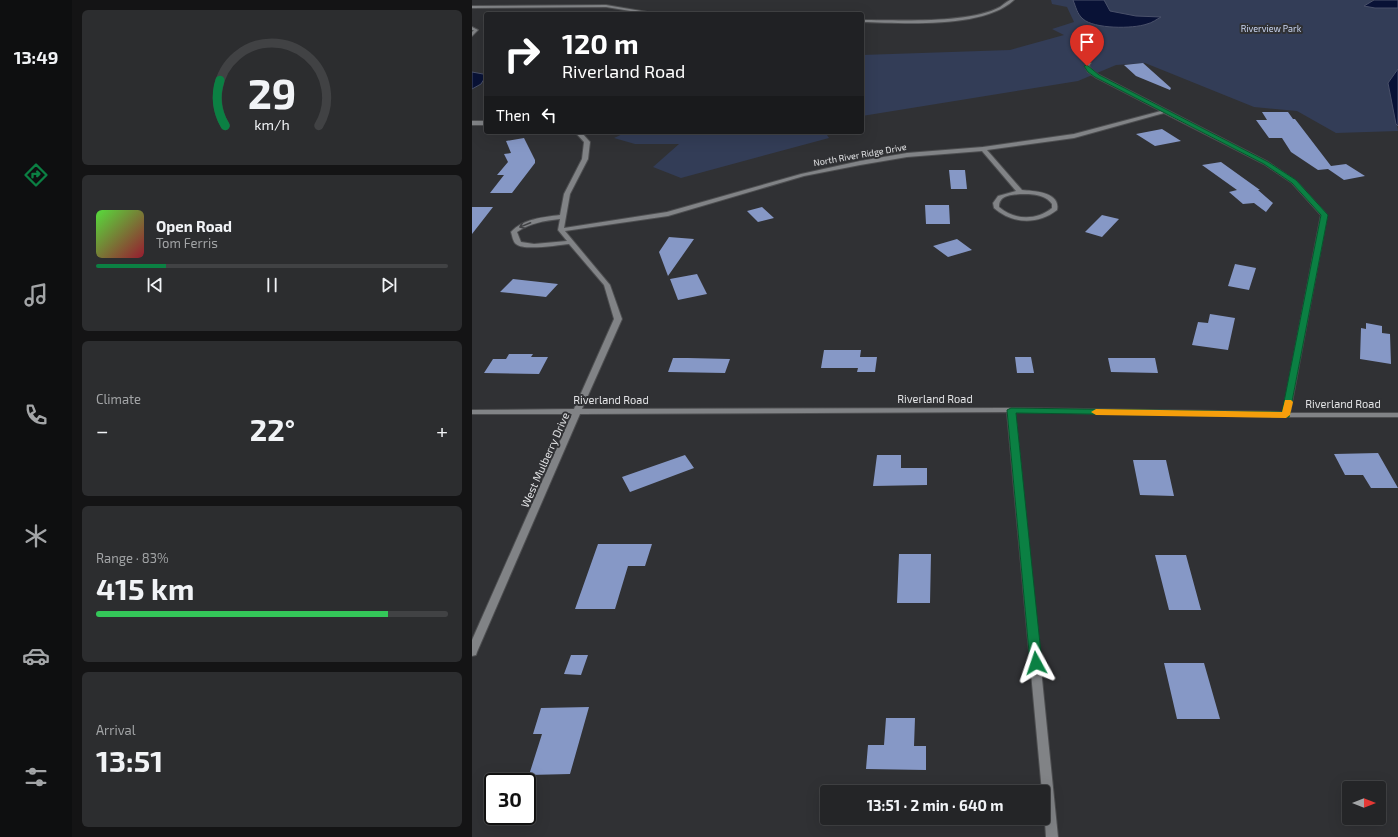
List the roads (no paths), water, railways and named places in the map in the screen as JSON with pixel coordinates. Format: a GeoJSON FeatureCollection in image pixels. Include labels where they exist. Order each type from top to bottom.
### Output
{"type":"FeatureCollection","features":[{"type":"Feature","properties":{"kind":"street"},"geometry":{"type":"LineString","coordinates":[[864,21],[929,21],[951,19],[985,14],[1008,6],[1012,0]]}},
{"type":"Feature","properties":{"kind":"street"},"geometry":{"type":"LineString","coordinates":[[472,7],[606,6],[645,12]]}},
{"type":"Feature","properties":{"kind":"street"},"geometry":{"type":"LineString","coordinates":[[472,28],[476,30],[472,35]]}},
{"type":"Feature","properties":{"kind":"street"},"geometry":{"type":"LineString","coordinates":[[1089,64],[1087,68],[1094,75],[1266,163],[1294,182],[1324,215],[1286,415]]}},
{"type":"Feature","properties":{"kind":"street","name":"North River Ridge Drive"},"geometry":{"type":"LineString","coordinates":[[561,230],[668,214],[803,175],[860,163],[907,155],[983,149],[1074,136],[1165,111]]}},
{"type":"Feature","properties":{"kind":"street"},"geometry":{"type":"LineString","coordinates":[[472,123],[484,123]]}},
{"type":"Feature","properties":{"kind":"street"},"geometry":{"type":"LineString","coordinates":[[561,230],[567,194],[585,160],[587,142],[580,134]]}},
{"type":"Feature","properties":{"kind":"street"},"geometry":{"type":"LineString","coordinates":[[983,149],[1020,192],[1039,193],[1047,196],[1053,200],[1055,209],[1051,213],[1044,216],[1025,219],[1006,215],[996,207],[995,203],[998,199],[1011,193],[1020,192]]}},
{"type":"Feature","properties":{"kind":"street"},"geometry":{"type":"LineString","coordinates":[[563,217],[522,225],[514,232],[518,243],[534,246],[571,242]]}},
{"type":"Feature","properties":{"kind":"street","name":"West Mulberry Drive"},"geometry":{"type":"LineString","coordinates":[[472,652],[618,319],[607,285],[561,230]]}},
{"type":"Feature","properties":{"kind":"street","name":"Riverland Road"},"geometry":{"type":"LineString","coordinates":[[472,412],[579,410],[1011,410],[1286,415],[1398,415]]}},
{"type":"Feature","properties":{"kind":"street"},"geometry":{"type":"LineString","coordinates":[[1011,410],[1052,837]]}},
{"type":"Feature","properties":{"kind":"park label","name":"Riverview Park"},"geometry":{"type":"Point","coordinates":[1271,29]}}]}
